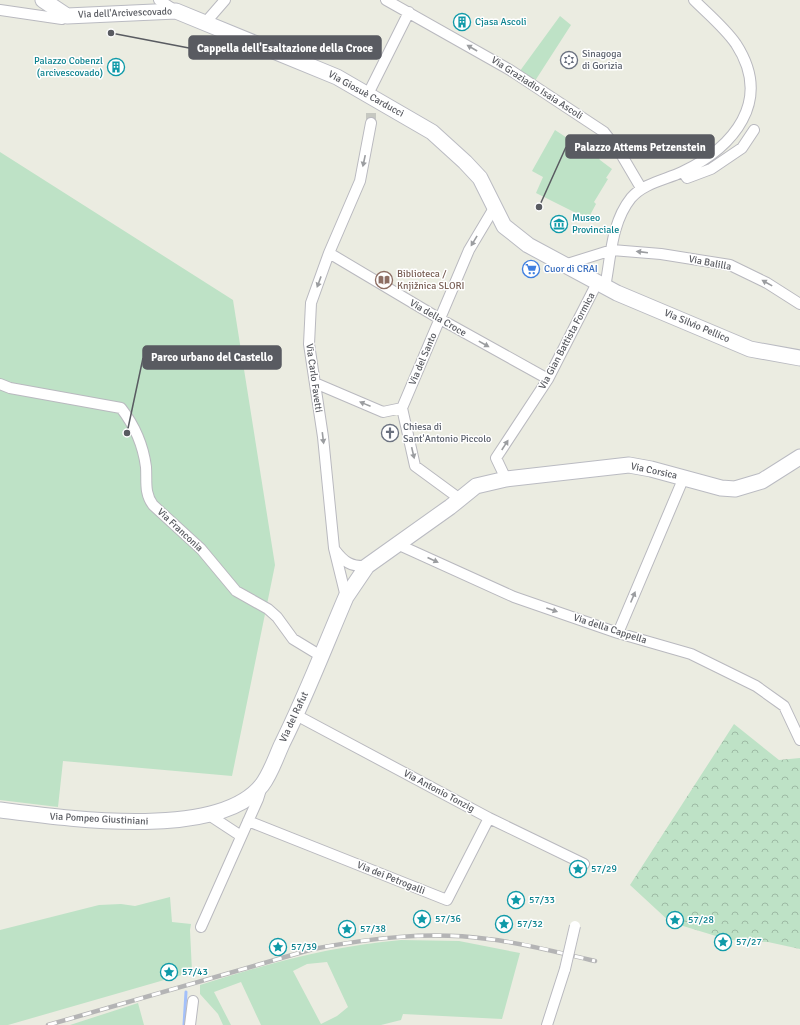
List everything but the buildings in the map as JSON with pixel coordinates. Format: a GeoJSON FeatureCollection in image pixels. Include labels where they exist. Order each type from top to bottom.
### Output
{"type":"FeatureCollection","features":[{"type":"Feature","properties":{"kind":"main road"},"geometry":{"type":"LineString","coordinates":[[43,0],[67,16]]}},
{"type":"Feature","properties":{"kind":"main road","name":"Via dell'Arcivescovado"},"geometry":{"type":"LineString","coordinates":[[67,16],[176,11],[205,23]]}},
{"type":"Feature","properties":{"kind":"main road","name":"Via Giosuè Carducci"},"geometry":{"type":"LineString","coordinates":[[205,23],[337,77],[371,99],[432,132],[480,178],[504,226],[528,245],[564,265]]}},
{"type":"Feature","properties":{"kind":"main road","name":"Via Silvio Pellico"},"geometry":{"type":"LineString","coordinates":[[564,265],[601,285],[750,349],[800,358]]}},
{"type":"Feature","properties":{"kind":"main road","name":"Via Corsica"},"geometry":{"type":"LineString","coordinates":[[460,499],[476,486],[506,479],[629,465],[721,488],[735,489],[762,481],[800,457]]}},
{"type":"Feature","properties":{"kind":"main road"},"geometry":{"type":"LineString","coordinates":[[346,597],[367,566],[460,499]]}},
{"type":"Feature","properties":{"kind":"main road","name":"Via del Rafut"},"geometry":{"type":"LineString","coordinates":[[262,785],[296,715],[346,597]]}},
{"type":"Feature","properties":{"kind":"main road","name":"Via Pompeo Giustiniani"},"geometry":{"type":"LineString","coordinates":[[0,810],[71,819],[138,823],[209,814],[231,807],[262,785]]}},
{"type":"Feature","properties":{"kind":"street"},"geometry":{"type":"LineString","coordinates":[[159,0],[176,11]]}},
{"type":"Feature","properties":{"kind":"street"},"geometry":{"type":"LineString","coordinates":[[205,23],[225,0]]}},
{"type":"Feature","properties":{"kind":"street","name":"Via Graziadio Isaia Ascoli"},"geometry":{"type":"LineString","coordinates":[[386,0],[517,75],[604,132],[621,154],[641,188]]}},
{"type":"Feature","properties":{"kind":"street"},"geometry":{"type":"LineString","coordinates":[[641,188],[683,172],[729,140],[740,126],[746,113],[750,92],[748,70],[735,43],[694,0]]}},
{"type":"Feature","properties":{"kind":"street"},"geometry":{"type":"LineString","coordinates":[[0,10],[62,19],[67,16]]}},
{"type":"Feature","properties":{"kind":"street"},"geometry":{"type":"LineString","coordinates":[[371,99],[409,12]]}},
{"type":"Feature","properties":{"kind":"street","name":"Via Carlo Favetti"},"geometry":{"type":"LineString","coordinates":[[346,597],[334,548],[323,437],[309,344],[311,303],[329,253],[360,181],[371,123]]}},
{"type":"Feature","properties":{"kind":"street"},"geometry":{"type":"LineString","coordinates":[[683,172],[687,178],[710,169],[742,148],[754,130]]}},
{"type":"Feature","properties":{"kind":"street","name":"Via Gian Battista Formica"},"geometry":{"type":"LineString","coordinates":[[506,479],[496,458],[548,379],[601,285],[612,250],[615,226],[631,198],[641,188]]}},
{"type":"Feature","properties":{"kind":"street","name":"Via del Santo"},"geometry":{"type":"LineString","coordinates":[[402,408],[469,250],[494,208]]}},
{"type":"Feature","properties":{"kind":"street"},"geometry":{"type":"LineString","coordinates":[[564,265],[612,250]]}},
{"type":"Feature","properties":{"kind":"street","name":"Via Balilla"},"geometry":{"type":"LineString","coordinates":[[612,250],[661,254],[730,265],[767,283],[800,304]]}},
{"type":"Feature","properties":{"kind":"street","name":"Via della Croce"},"geometry":{"type":"LineString","coordinates":[[329,253],[440,319],[548,379]]}},
{"type":"Feature","properties":{"kind":"street"},"geometry":{"type":"LineString","coordinates":[[315,383],[384,412],[402,408],[415,466],[460,499]]}},
{"type":"Feature","properties":{"kind":"street","name":"Via Franconia"},"geometry":{"type":"LineString","coordinates":[[0,384],[10,388],[121,408],[138,432],[146,467],[145,487],[154,505],[201,549],[236,591],[268,609],[277,617],[293,639],[302,646],[321,656]]}},
{"type":"Feature","properties":{"kind":"street"},"geometry":{"type":"LineString","coordinates":[[618,633],[684,478]]}},
{"type":"Feature","properties":{"kind":"street","name":"Via della Cappella"},"geometry":{"type":"LineString","coordinates":[[397,544],[514,597],[618,633],[691,654],[756,686],[784,706],[800,740]]}},
{"type":"Feature","properties":{"kind":"street"},"geometry":{"type":"LineString","coordinates":[[334,548],[341,558],[350,565],[367,566]]}},
{"type":"Feature","properties":{"kind":"street"},"geometry":{"type":"LineString","coordinates":[[784,706],[800,723]]}},
{"type":"Feature","properties":{"kind":"street","name":"Via Antonio Tonzig"},"geometry":{"type":"LineString","coordinates":[[296,715],[490,818],[584,864]]}},
{"type":"Feature","properties":{"kind":"street","name":"Via del Rafut"},"geometry":{"type":"LineString","coordinates":[[201,927],[248,821],[262,785]]}},
{"type":"Feature","properties":{"kind":"street"},"geometry":{"type":"LineString","coordinates":[[209,814],[241,836]]}},
{"type":"Feature","properties":{"kind":"street","name":"Via dei Petrogalli"},"geometry":{"type":"LineString","coordinates":[[248,821],[448,900],[490,818]]}},
{"type":"Feature","properties":{"kind":"street"},"geometry":{"type":"LineString","coordinates":[[547,1025],[565,969],[575,926]]}},
{"type":"Feature","properties":{"kind":"street"},"geometry":{"type":"LineString","coordinates":[[190,1025],[193,1001]]}},
{"type":"Feature","properties":{"kind":"green space"},"geometry":{"type":"Polygon","coordinates":[[[560,16],[571,25],[533,84],[517,75],[560,16]]]}},
{"type":"Feature","properties":{"kind":"green space"},"geometry":{"type":"Polygon","coordinates":[[[555,130],[590,153],[594,150],[600,160],[612,169],[606,178],[608,179],[594,202],[596,204],[588,219],[536,193],[543,177],[532,171],[555,130]]]}},
{"type":"Feature","properties":{"kind":"green space"},"geometry":{"type":"Polygon","coordinates":[[[0,152],[233,300],[275,565],[232,776],[63,761],[58,807],[0,800],[0,152]]]}},
{"type":"Feature","properties":{"kind":"green space"},"geometry":{"type":"Polygon","coordinates":[[[734,724],[779,760],[800,758],[800,949],[768,942],[729,940],[670,922],[630,885],[734,724]]]}},
{"type":"Feature","properties":{"kind":"green space"},"geometry":{"type":"Polygon","coordinates":[[[170,897],[172,922],[191,924],[192,972],[8,1025],[0,1025],[0,930],[99,905],[121,904],[135,906],[170,897]]]}},
{"type":"Feature","properties":{"kind":"green space"},"geometry":{"type":"Polygon","coordinates":[[[401,940],[459,941],[520,953],[502,1019],[403,1014],[401,1020],[381,1025],[261,1025],[241,982],[214,992],[231,1025],[223,1025],[218,1014],[200,994],[200,985],[249,970],[324,951],[401,940]],[[327,962],[307,964],[293,971],[321,1024],[337,1016],[348,1007],[327,962]]]}},
{"type":"Feature","properties":{"kind":"green space"},"geometry":{"type":"Polygon","coordinates":[[[138,1003],[144,1025],[70,1025],[138,1003]]]}},
{"type":"Feature","properties":{"kind":"waterway"},"geometry":{"type":"LineString","coordinates":[[184,1025],[186,992]]}},
{"type":"Feature","properties":{"kind":"tunnel"},"geometry":{"type":"LineString","coordinates":[[371,108],[371,123]]}},
{"type":"Feature","properties":{"kind":"railway"},"geometry":{"type":"LineString","coordinates":[[48,1025],[313,949],[378,939],[422,936],[488,939],[542,948],[595,961]]}},
{"type":"Feature","properties":{"kind":"place","name":"Cjasa Ascoli"},"geometry":{"type":"Point","coordinates":[462,22]}},
{"type":"Feature","properties":{"kind":"place","name":"Cappella dell'Esaltazione della Croce"},"geometry":{"type":"Point","coordinates":[111,33]}},
{"type":"Feature","properties":{"kind":"place","name":"Sinagoga di Gorizia"},"geometry":{"type":"Point","coordinates":[569,60]}},
{"type":"Feature","properties":{"kind":"place","name":"Palazzo Cobenzl (arcivescovado)"},"geometry":{"type":"Point","coordinates":[116,67]}},
{"type":"Feature","properties":{"kind":"place","name":"Palazzo Attems Petzenstein"},"geometry":{"type":"Point","coordinates":[539,207]}},
{"type":"Feature","properties":{"kind":"place","name":"Museo Provinciale"},"geometry":{"type":"Point","coordinates":[559,224]}},
{"type":"Feature","properties":{"kind":"place","name":"Cuor di CRAI"},"geometry":{"type":"Point","coordinates":[531,269]}},
{"type":"Feature","properties":{"kind":"place","name":"Biblioteca / Knjižnica SLORI"},"geometry":{"type":"Point","coordinates":[384,280]}},
{"type":"Feature","properties":{"kind":"place","name":"Parco urbano del Castello"},"geometry":{"type":"Point","coordinates":[127,433]}},
{"type":"Feature","properties":{"kind":"place","name":"Chiesa di Sant'Antonio Piccolo"},"geometry":{"type":"Point","coordinates":[390,433]}},
{"type":"Feature","properties":{"kind":"place","name":"57/29"},"geometry":{"type":"Point","coordinates":[578,869]}},
{"type":"Feature","properties":{"kind":"place","name":"57/33"},"geometry":{"type":"Point","coordinates":[516,900]}},
{"type":"Feature","properties":{"kind":"place","name":"57/36"},"geometry":{"type":"Point","coordinates":[422,919]}},
{"type":"Feature","properties":{"kind":"place","name":"57/28"},"geometry":{"type":"Point","coordinates":[675,920]}},
{"type":"Feature","properties":{"kind":"place","name":"57/32"},"geometry":{"type":"Point","coordinates":[504,924]}},
{"type":"Feature","properties":{"kind":"place","name":"57/38"},"geometry":{"type":"Point","coordinates":[347,929]}},
{"type":"Feature","properties":{"kind":"place","name":"57/27"},"geometry":{"type":"Point","coordinates":[723,942]}},
{"type":"Feature","properties":{"kind":"place","name":"57/39"},"geometry":{"type":"Point","coordinates":[278,947]}},
{"type":"Feature","properties":{"kind":"place","name":"57/43"},"geometry":{"type":"Point","coordinates":[169,972]}}]}
